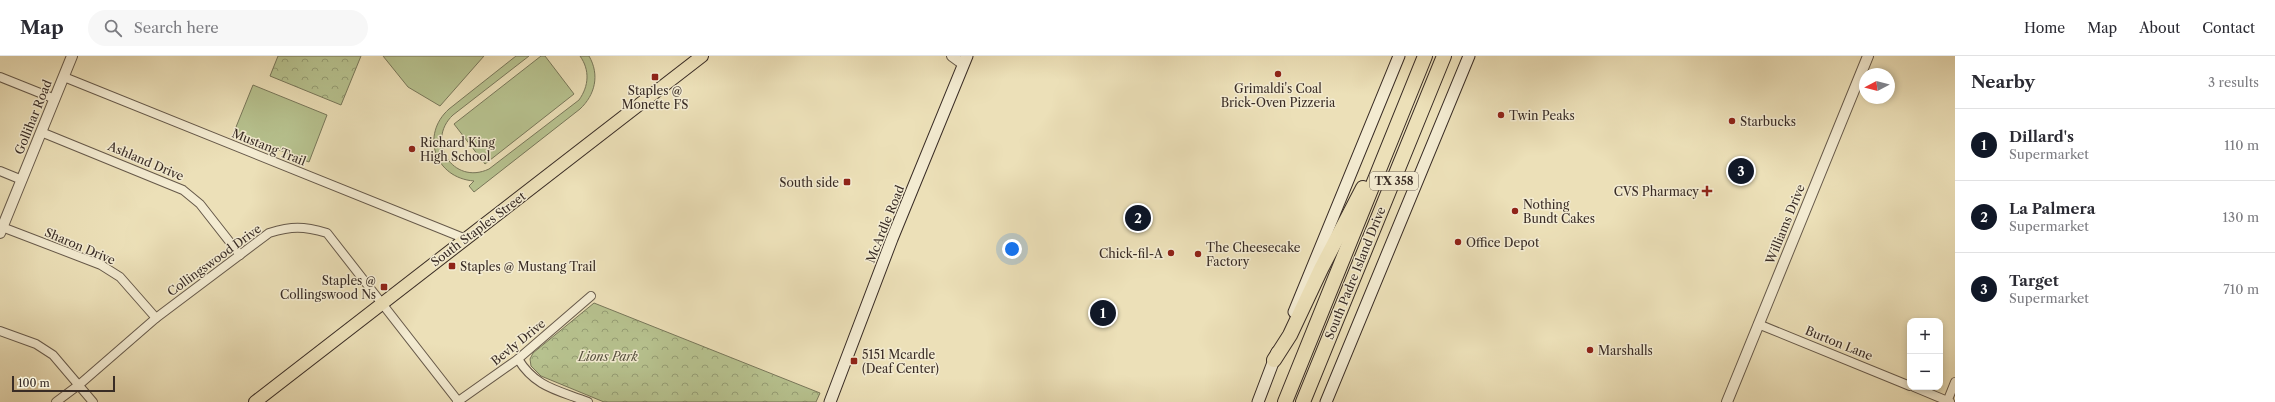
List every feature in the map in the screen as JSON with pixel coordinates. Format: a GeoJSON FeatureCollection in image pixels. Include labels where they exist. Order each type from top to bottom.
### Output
{"type":"FeatureCollection","features":[{"type":"Feature","properties":{"kind":"highway","name":"South Padre Island Drive"},"geometry":{"type":"LineString","coordinates":[[1284,402],[1425,56]]}},
{"type":"Feature","properties":{"kind":"highway","name":"South Padre Island Drive"},"geometry":{"type":"LineString","coordinates":[[1303,402],[1444,56]]}},
{"type":"Feature","properties":{"kind":"highway"},"geometry":{"type":"LineString","coordinates":[[1274,360],[1290,335],[1321,269],[1364,187],[1380,168]]}},
{"type":"Feature","properties":{"kind":"highway"},"geometry":{"type":"LineString","coordinates":[[1311,402],[1325,348]]}},
{"type":"Feature","properties":{"kind":"main road","name":"South Staples Street"},"geometry":{"type":"LineString","coordinates":[[255,402],[702,56]]}},
{"type":"Feature","properties":{"kind":"main road"},"geometry":{"type":"LineString","coordinates":[[1258,402],[1399,56]]}},
{"type":"Feature","properties":{"kind":"main road"},"geometry":{"type":"LineString","coordinates":[[1326,402],[1469,56]]}},
{"type":"Feature","properties":{"kind":"main road","name":"McArdle Road"},"geometry":{"type":"LineString","coordinates":[[830,402],[889,248],[965,60]]}},
{"type":"Feature","properties":{"kind":"street","name":"Gollihar Road"},"geometry":{"type":"LineString","coordinates":[[1,230],[72,56]]}},
{"type":"Feature","properties":{"kind":"street"},"geometry":{"type":"LineString","coordinates":[[952,56],[965,60]]}},
{"type":"Feature","properties":{"kind":"street","name":"Williams Drive"},"geometry":{"type":"LineString","coordinates":[[1727,402],[1868,56]]}},
{"type":"Feature","properties":{"kind":"street"},"geometry":{"type":"LineString","coordinates":[[0,77],[55,99]]}},
{"type":"Feature","properties":{"kind":"street","name":"Mustang Trail"},"geometry":{"type":"LineString","coordinates":[[64,77],[466,239]]}},
{"type":"Feature","properties":{"kind":"street","name":"Ashland Drive"},"geometry":{"type":"LineString","coordinates":[[41,132],[183,190],[200,204],[240,255]]}},
{"type":"Feature","properties":{"kind":"street"},"geometry":{"type":"LineString","coordinates":[[0,171],[22,180]]}},
{"type":"Feature","properties":{"kind":"street","name":"Collingswood Drive"},"geometry":{"type":"LineString","coordinates":[[56,402],[80,384],[156,318],[268,233],[305,226],[326,233],[457,402]]}},
{"type":"Feature","properties":{"kind":"street","name":"Sharon Drive"},"geometry":{"type":"LineString","coordinates":[[1,230],[101,265],[120,277],[156,318]]}},
{"type":"Feature","properties":{"kind":"street","name":"Bevly Drive"},"geometry":{"type":"LineString","coordinates":[[457,402],[518,359],[591,296]]}},
{"type":"Feature","properties":{"kind":"street","name":"Burton Lane"},"geometry":{"type":"LineString","coordinates":[[1758,324],[1907,385]]}},
{"type":"Feature","properties":{"kind":"street"},"geometry":{"type":"LineString","coordinates":[[0,331],[36,344],[53,355],[80,384],[93,402]]}},
{"type":"Feature","properties":{"kind":"street"},"geometry":{"type":"LineString","coordinates":[[518,359],[527,374],[540,384],[585,401]]}},
{"type":"Feature","properties":{"kind":"street"},"geometry":{"type":"LineString","coordinates":[[1921,390],[1948,402],[1955,382]]}},
{"type":"Feature","properties":{"kind":"green space"},"geometry":{"type":"Polygon","coordinates":[[[278,56],[361,56],[341,105],[270,76],[278,56]]]}},
{"type":"Feature","properties":{"kind":"green space"},"geometry":{"type":"Polygon","coordinates":[[[383,56],[484,56],[440,106],[408,87],[383,56]]]}},
{"type":"Feature","properties":{"kind":"green space"},"geometry":{"type":"Polygon","coordinates":[[[516,56],[529,56],[453,115],[445,125],[442,137],[443,148],[447,158],[454,166],[464,171],[476,173],[489,169],[579,100],[585,89],[587,78],[587,72],[580,56],[589,56],[592,63],[595,77],[592,91],[580,109],[474,192],[469,186],[474,181],[461,178],[450,172],[441,164],[436,154],[434,142],[435,131],[440,119],[449,109],[516,56]]]}},
{"type":"Feature","properties":{"kind":"green space"},"geometry":{"type":"Polygon","coordinates":[[[541,56],[545,56],[574,94],[485,164],[454,124],[541,56]]]}},
{"type":"Feature","properties":{"kind":"green space"},"geometry":{"type":"Polygon","coordinates":[[[253,85],[327,115],[309,162],[234,132],[253,85]]]}},
{"type":"Feature","properties":{"kind":"green space","name":"Lions Park"},"geometry":{"type":"Polygon","coordinates":[[[594,303],[820,393],[816,402],[604,402],[541,376],[531,366],[530,359],[533,353],[594,303]]]}},
{"type":"Feature","properties":{"kind":"place","name":"Grimaldi's Coal Brick-Oven Pizzeria"},"geometry":{"type":"Point","coordinates":[1278,74]}},
{"type":"Feature","properties":{"kind":"place","name":"Staples @ Monette FS"},"geometry":{"type":"Point","coordinates":[655,77]}},
{"type":"Feature","properties":{"kind":"place","name":"Twin Peaks"},"geometry":{"type":"Point","coordinates":[1501,115]}},
{"type":"Feature","properties":{"kind":"place","name":"Starbucks"},"geometry":{"type":"Point","coordinates":[1732,121]}},
{"type":"Feature","properties":{"kind":"place","name":"Richard King High School"},"geometry":{"type":"Point","coordinates":[412,149]}},
{"type":"Feature","properties":{"kind":"place","name":"Target"},"geometry":{"type":"Point","coordinates":[1741,171]}},
{"type":"Feature","properties":{"kind":"place","name":"South side"},"geometry":{"type":"Point","coordinates":[847,182]}},
{"type":"Feature","properties":{"kind":"place","name":"CVS Pharmacy"},"geometry":{"type":"Point","coordinates":[1707,191]}},
{"type":"Feature","properties":{"kind":"place","name":"Nothing Bundt Cakes"},"geometry":{"type":"Point","coordinates":[1515,211]}},
{"type":"Feature","properties":{"kind":"place","name":"La Palmera"},"geometry":{"type":"Point","coordinates":[1138,218]}},
{"type":"Feature","properties":{"kind":"place","name":"Office Depot"},"geometry":{"type":"Point","coordinates":[1458,242]}},
{"type":"Feature","properties":{"kind":"place","name":"Chick-fil-A"},"geometry":{"type":"Point","coordinates":[1171,253]}},
{"type":"Feature","properties":{"kind":"place","name":"The Cheesecake Factory"},"geometry":{"type":"Point","coordinates":[1198,254]}},
{"type":"Feature","properties":{"kind":"place","name":"Staples @ Mustang Trail"},"geometry":{"type":"Point","coordinates":[452,266]}},
{"type":"Feature","properties":{"kind":"place","name":"Staples @ Collingswood Ns"},"geometry":{"type":"Point","coordinates":[384,287]}},
{"type":"Feature","properties":{"kind":"place","name":"Dillard's"},"geometry":{"type":"Point","coordinates":[1103,313]}},
{"type":"Feature","properties":{"kind":"place","name":"Marshalls"},"geometry":{"type":"Point","coordinates":[1590,350]}},
{"type":"Feature","properties":{"kind":"place","name":"5151 Mcardle (Deaf Center)"},"geometry":{"type":"Point","coordinates":[854,361]}}]}
